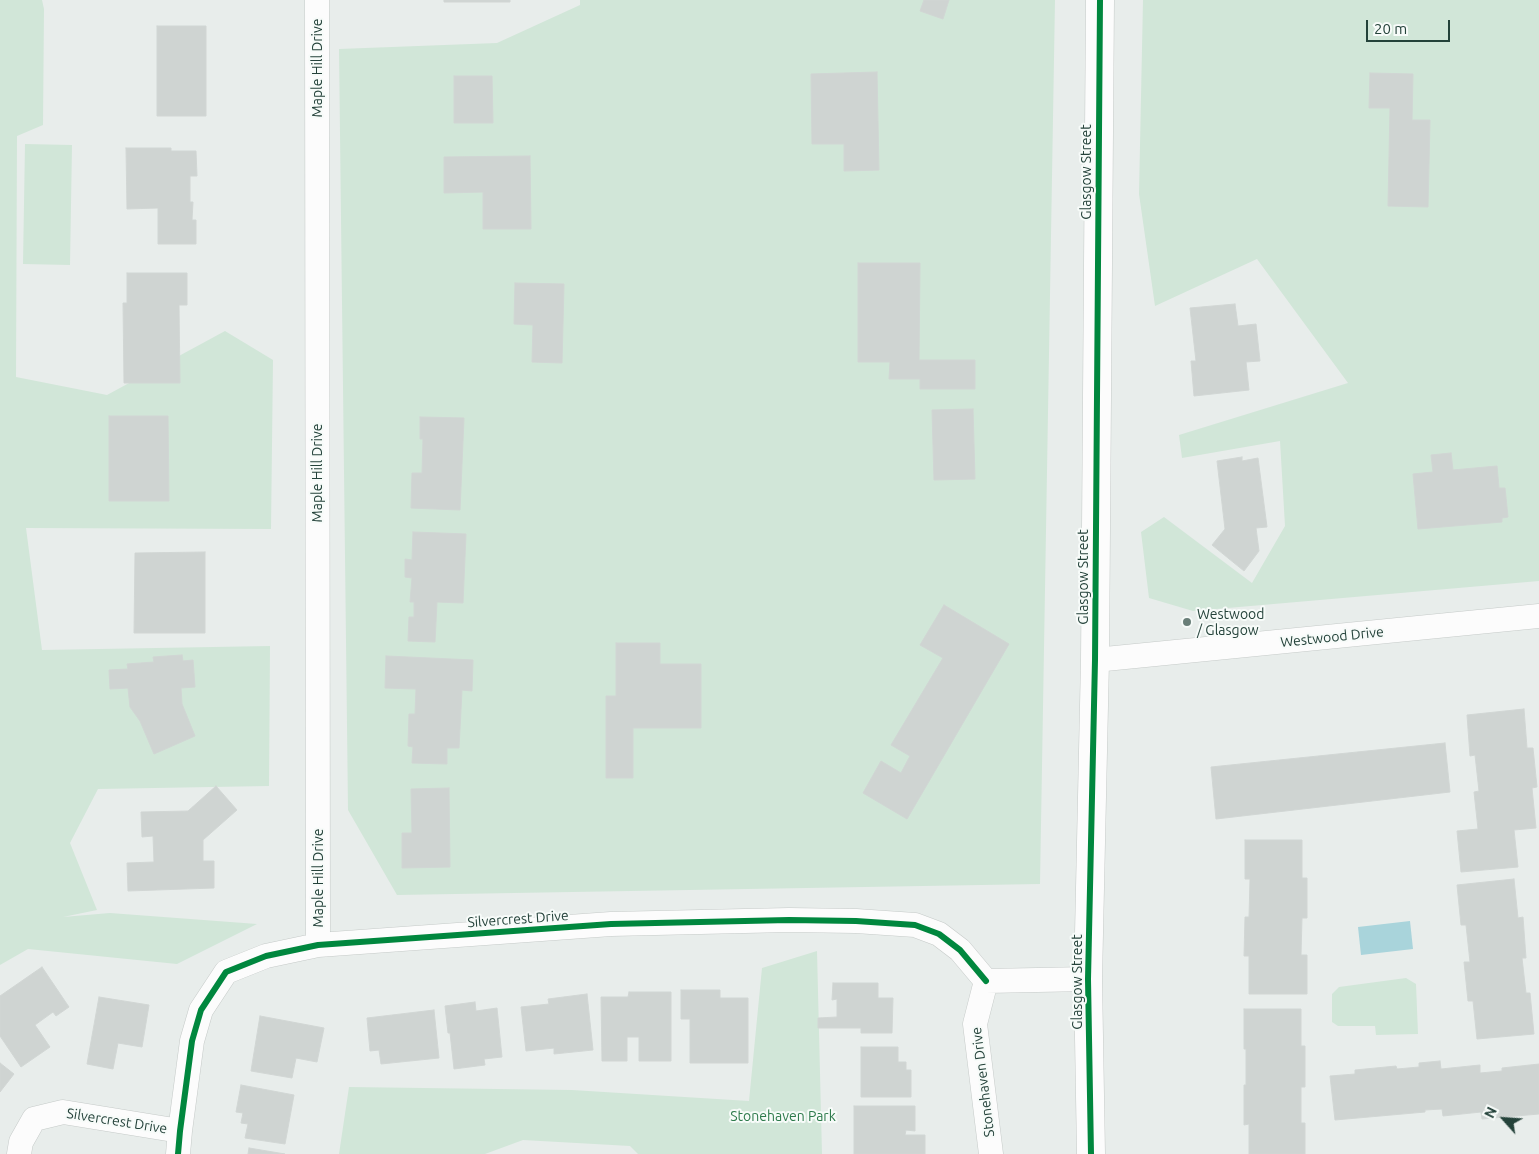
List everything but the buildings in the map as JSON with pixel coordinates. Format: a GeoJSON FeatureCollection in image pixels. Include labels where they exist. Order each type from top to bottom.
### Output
{"type":"FeatureCollection","features":[{"type":"Feature","properties":{"kind":"street","name":"Maple Hill Drive"},"geometry":{"type":"LineString","coordinates":[[317,0],[318,945]]}},
{"type":"Feature","properties":{"kind":"street","name":"Glasgow Street"},"geometry":{"type":"LineString","coordinates":[[1091,1154],[1088,978],[1095,660],[1100,0]]}},
{"type":"Feature","properties":{"kind":"street","name":"Westwood Drive"},"geometry":{"type":"LineString","coordinates":[[1095,660],[1539,616]]}},
{"type":"Feature","properties":{"kind":"street","name":"Silvercrest Drive"},"geometry":{"type":"LineString","coordinates":[[19,1154],[21,1142],[34,1119],[63,1112],[179,1142],[192,1040],[201,1010],[226,972],[266,956],[318,945],[611,924],[788,920],[856,921],[915,925],[939,934],[960,950],[986,981]]}},
{"type":"Feature","properties":{"kind":"street"},"geometry":{"type":"LineString","coordinates":[[986,981],[1088,978]]}},
{"type":"Feature","properties":{"kind":"street","name":"Stonehaven Drive"},"geometry":{"type":"LineString","coordinates":[[986,981],[975,1024],[991,1154]]}},
{"type":"Feature","properties":{"kind":"green space"},"geometry":{"type":"Polygon","coordinates":[[[0,0],[42,0],[44,9],[43,125],[17,136],[16,377],[107,395],[225,331],[273,360],[271,529],[26,528],[42,650],[270,646],[269,786],[98,789],[70,843],[97,910],[63,917],[110,913],[257,924],[177,964],[28,949],[0,965],[0,0]]]}},
{"type":"Feature","properties":{"kind":"green space"},"geometry":{"type":"Polygon","coordinates":[[[580,0],[1055,0],[1040,884],[397,895],[348,810],[339,49],[497,43],[580,5],[580,0]]]}},
{"type":"Feature","properties":{"kind":"green space"},"geometry":{"type":"Polygon","coordinates":[[[1143,0],[1539,0],[1539,581],[1193,611],[1149,598],[1141,532],[1164,517],[1252,583],[1285,526],[1280,441],[1182,458],[1179,435],[1348,383],[1257,259],[1155,306],[1139,194],[1143,0]]]}},
{"type":"Feature","properties":{"kind":"green space"},"geometry":{"type":"Polygon","coordinates":[[[25,144],[72,145],[70,265],[23,264],[25,144]]]}},
{"type":"Feature","properties":{"kind":"green space","name":"Stonehaven Park"},"geometry":{"type":"Polygon","coordinates":[[[817,951],[822,1154],[638,1154],[630,1146],[523,1140],[485,1154],[339,1154],[349,1087],[572,1090],[749,1101],[762,968],[817,951]]]}},
{"type":"Feature","properties":{"kind":"green space"},"geometry":{"type":"Polygon","coordinates":[[[1406,978],[1416,984],[1418,1034],[1376,1035],[1375,1026],[1338,1026],[1332,1022],[1332,994],[1339,987],[1406,978]]]}},
{"type":"Feature","properties":{"kind":"water"},"geometry":{"type":"Polygon","coordinates":[[[1410,921],[1413,949],[1361,955],[1358,927],[1410,921]]]}},
{"type":"Feature","properties":{"kind":"cycle path"},"geometry":{"type":"LineString","coordinates":[[1091,1154],[1088,979],[1095,660],[1100,0]]}},
{"type":"Feature","properties":{"kind":"cycle path"},"geometry":{"type":"LineString","coordinates":[[178,1154],[192,1041],[201,1010],[226,972],[266,956],[318,945],[611,924],[789,920],[856,921],[915,925],[939,934],[960,950],[986,981]]}},
{"type":"Feature","properties":{"kind":"place","name":"Westwood / Glasgow"},"geometry":{"type":"Point","coordinates":[1187,622]}}]}
